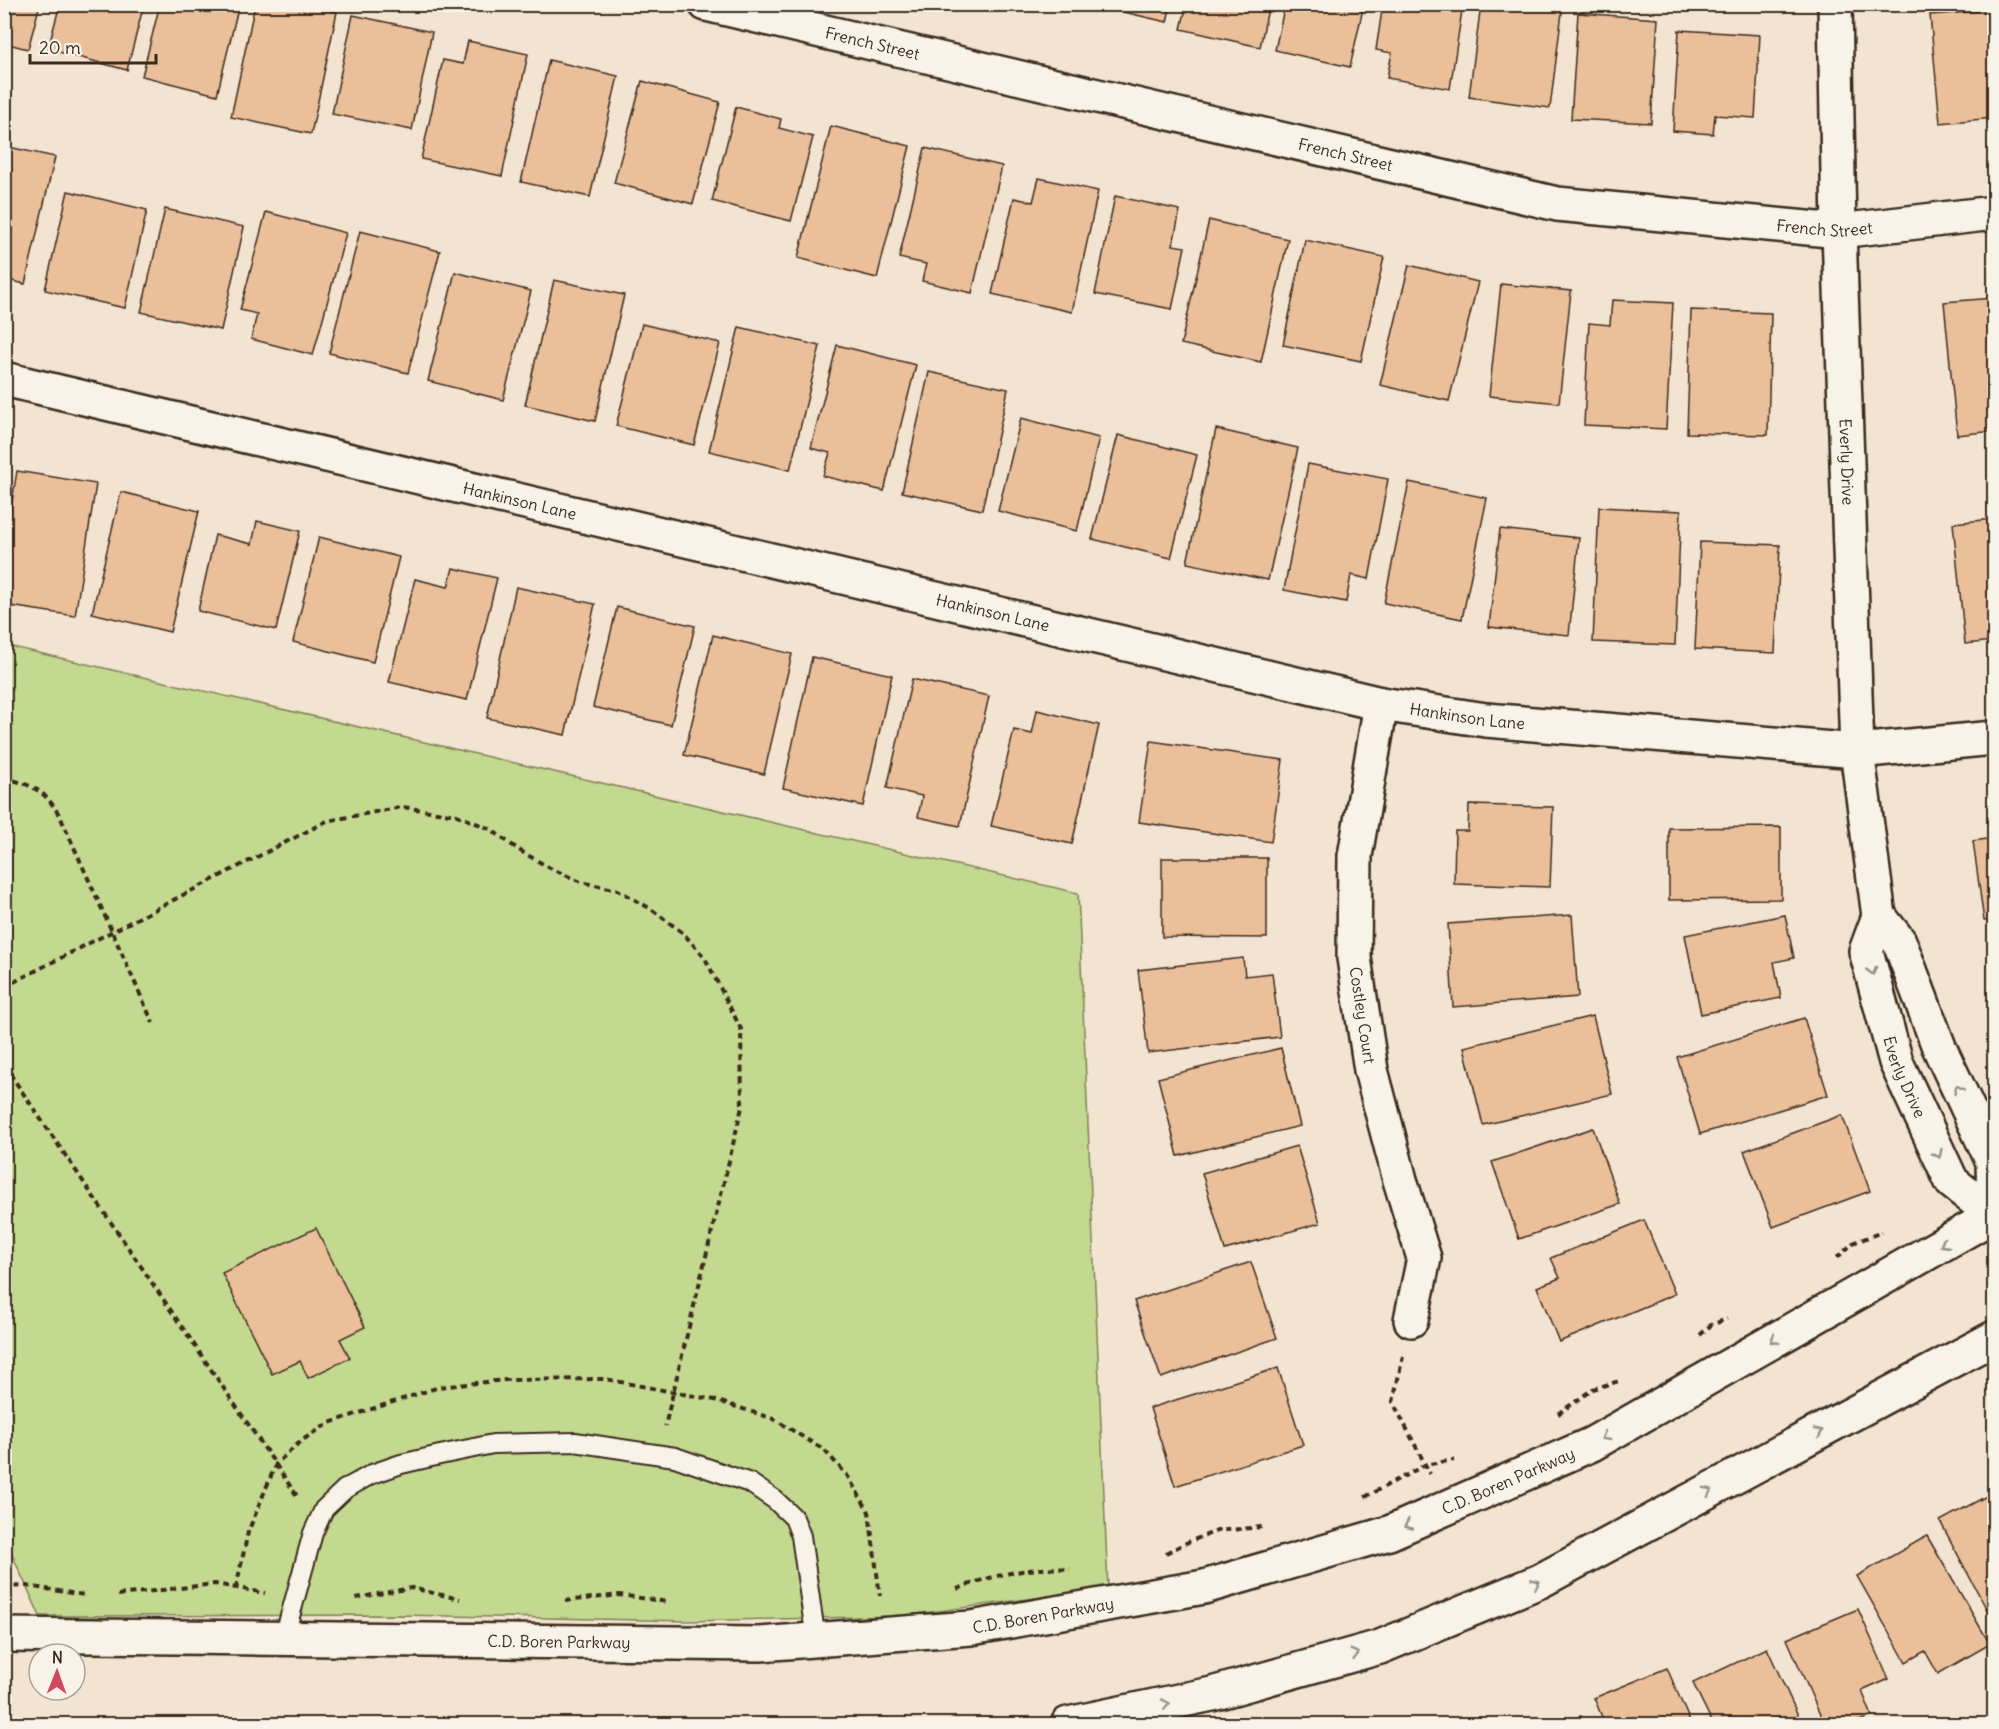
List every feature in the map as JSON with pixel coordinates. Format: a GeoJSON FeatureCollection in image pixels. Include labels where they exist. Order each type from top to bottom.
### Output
{"type":"FeatureCollection","features":[{"type":"Feature","properties":{"kind":"street","name":"French Street"},"geometry":{"type":"LineString","coordinates":[[706,4],[1557,204],[1839,231],[1995,213]]}},
{"type":"Feature","properties":{"kind":"street","name":"Everly Drive"},"geometry":{"type":"LineString","coordinates":[[1835,4],[1839,231],[1857,751],[1879,916],[1866,951],[1896,1062],[1952,1182],[1995,1215]]}},
{"type":"Feature","properties":{"kind":"street","name":"Hankinson Lane"},"geometry":{"type":"LineString","coordinates":[[4,379],[1381,704],[1486,720],[1857,751],[1995,738]]}},
{"type":"Feature","properties":{"kind":"street","name":"Costley Court"},"geometry":{"type":"LineString","coordinates":[[1381,704],[1355,856],[1354,957],[1371,1070],[1400,1180],[1424,1258],[1411,1320]]}},
{"type":"Feature","properties":{"kind":"street"},"geometry":{"type":"LineString","coordinates":[[1879,916],[1899,941],[1939,1047],[1993,1162],[1995,1203]]}},
{"type":"Feature","properties":{"kind":"street","name":"C.D. Boren Parkway"},"geometry":{"type":"LineString","coordinates":[[4,1635],[760,1644],[971,1628],[1204,1587],[1389,1533],[1592,1444],[1995,1215]]}},
{"type":"Feature","properties":{"kind":"street"},"geometry":{"type":"LineString","coordinates":[[1068,1725],[1212,1694],[1380,1647],[1540,1581],[1995,1338]]}},
{"type":"Feature","properties":{"kind":"lane"},"geometry":{"type":"LineString","coordinates":[[284,1638],[317,1525],[324,1509],[345,1489],[372,1474],[401,1464],[493,1444],[575,1442],[675,1457],[750,1483],[775,1500],[794,1518],[801,1536],[816,1640]]}},
{"type":"Feature","properties":{"kind":"path"},"geometry":{"type":"LineString","coordinates":[[4,777],[36,787],[51,802],[60,816],[153,1023]]}},
{"type":"Feature","properties":{"kind":"path"},"geometry":{"type":"LineString","coordinates":[[4,987],[327,821],[364,812],[402,807],[428,809],[457,816],[490,829],[519,850],[550,868],[581,882],[618,890],[651,909],[683,933],[705,958],[741,1029],[742,1107],[658,1454]]}},
{"type":"Feature","properties":{"kind":"path"},"geometry":{"type":"LineString","coordinates":[[4,1065],[317,1525]]}},
{"type":"Feature","properties":{"kind":"path"},"geometry":{"type":"LineString","coordinates":[[1829,1264],[1854,1243],[1884,1231]]}},
{"type":"Feature","properties":{"kind":"path"},"geometry":{"type":"LineString","coordinates":[[1696,1339],[1711,1325],[1731,1318]]}},
{"type":"Feature","properties":{"kind":"path"},"geometry":{"type":"LineString","coordinates":[[1411,1320],[1393,1402],[1446,1508]]}},
{"type":"Feature","properties":{"kind":"path"},"geometry":{"type":"LineString","coordinates":[[1556,1416],[1593,1389],[1626,1379]]}},
{"type":"Feature","properties":{"kind":"path"},"geometry":{"type":"LineString","coordinates":[[1360,1501],[1425,1465],[1465,1458]]}},
{"type":"Feature","properties":{"kind":"path"},"geometry":{"type":"LineString","coordinates":[[1156,1558],[1217,1531],[1273,1526]]}},
{"type":"Feature","properties":{"kind":"path"},"geometry":{"type":"LineString","coordinates":[[951,1591],[1011,1572],[1048,1567],[1078,1570]]}},
{"type":"Feature","properties":{"kind":"path"},"geometry":{"type":"LineString","coordinates":[[111,1596],[215,1584],[294,1598],[346,1600],[411,1588],[462,1600]]}},
{"type":"Feature","properties":{"kind":"path"},"geometry":{"type":"LineString","coordinates":[[4,1587],[27,1586],[90,1596]]}},
{"type":"Feature","properties":{"kind":"path"},"geometry":{"type":"LineString","coordinates":[[559,1601],[620,1595],[672,1602]]}},
{"type":"Feature","properties":{"kind":"green space"},"geometry":{"type":"Polygon","coordinates":[[[4,645],[1078,893],[1108,1588],[902,1616],[687,1621],[400,1615],[40,1616],[4,1537],[4,645]]]}},
{"type":"Feature","properties":{"kind":"building"},"geometry":{"type":"Polygon","coordinates":[[[4,4],[40,4],[28,49],[4,43],[4,4]]]}},
{"type":"Feature","properties":{"kind":"building"},"geometry":{"type":"Polygon","coordinates":[[[60,4],[144,4],[127,70],[48,49],[60,4]]]}},
{"type":"Feature","properties":{"kind":"building"},"geometry":{"type":"Polygon","coordinates":[[[160,4],[239,4],[217,95],[142,76],[160,4]]]}},
{"type":"Feature","properties":{"kind":"building"},"geometry":{"type":"Polygon","coordinates":[[[255,4],[304,4],[337,12],[311,134],[231,117],[255,4]]]}},
{"type":"Feature","properties":{"kind":"building"},"geometry":{"type":"Polygon","coordinates":[[[1089,4],[1171,4],[1167,22],[1089,4]]]}},
{"type":"Feature","properties":{"kind":"building"},"geometry":{"type":"Polygon","coordinates":[[[1187,4],[1269,4],[1260,47],[1181,29],[1187,4]]]}},
{"type":"Feature","properties":{"kind":"building"},"geometry":{"type":"Polygon","coordinates":[[[1285,4],[1364,4],[1350,67],[1275,50],[1285,4]]]}},
{"type":"Feature","properties":{"kind":"building"},"geometry":{"type":"Polygon","coordinates":[[[1383,4],[1463,4],[1450,89],[1387,78],[1392,53],[1376,50],[1383,4]]]}},
{"type":"Feature","properties":{"kind":"building"},"geometry":{"type":"Polygon","coordinates":[[[1481,4],[1563,4],[1550,108],[1469,97],[1481,4]]]}},
{"type":"Feature","properties":{"kind":"building"},"geometry":{"type":"Polygon","coordinates":[[[1994,10],[1994,118],[1940,123],[1930,15],[1994,10]]]}},
{"type":"Feature","properties":{"kind":"building"},"geometry":{"type":"Polygon","coordinates":[[[1578,13],[1658,19],[1651,123],[1571,119],[1578,13]]]}},
{"type":"Feature","properties":{"kind":"building"},"geometry":{"type":"Polygon","coordinates":[[[353,15],[432,32],[412,130],[332,114],[353,15]]]}},
{"type":"Feature","properties":{"kind":"building"},"geometry":{"type":"Polygon","coordinates":[[[1679,30],[1760,35],[1755,118],[1715,115],[1713,134],[1673,131],[1679,30]]]}},
{"type":"Feature","properties":{"kind":"building"},"geometry":{"type":"Polygon","coordinates":[[[468,41],[528,54],[502,176],[421,159],[443,60],[463,64],[468,41]]]}},
{"type":"Feature","properties":{"kind":"building"},"geometry":{"type":"Polygon","coordinates":[[[549,60],[618,76],[590,197],[521,182],[549,60]]]}},
{"type":"Feature","properties":{"kind":"building"},"geometry":{"type":"Polygon","coordinates":[[[642,81],[720,102],[693,204],[614,183],[642,81]]]}},
{"type":"Feature","properties":{"kind":"building"},"geometry":{"type":"Polygon","coordinates":[[[736,107],[781,119],[779,128],[813,137],[791,221],[712,201],[736,107]]]}},
{"type":"Feature","properties":{"kind":"building"},"geometry":{"type":"Polygon","coordinates":[[[831,126],[910,146],[877,278],[798,258],[831,126]]]}},
{"type":"Feature","properties":{"kind":"building"},"geometry":{"type":"Polygon","coordinates":[[[4,146],[55,157],[25,284],[4,279],[4,146]]]}},
{"type":"Feature","properties":{"kind":"building"},"geometry":{"type":"Polygon","coordinates":[[[925,148],[1002,166],[972,293],[922,281],[926,264],[899,258],[925,148]]]}},
{"type":"Feature","properties":{"kind":"building"},"geometry":{"type":"Polygon","coordinates":[[[1039,178],[1098,191],[1072,312],[992,294],[1014,198],[1033,202],[1039,178]]]}},
{"type":"Feature","properties":{"kind":"building"},"geometry":{"type":"Polygon","coordinates":[[[68,191],[147,210],[125,308],[45,290],[68,191]]]}},
{"type":"Feature","properties":{"kind":"building"},"geometry":{"type":"Polygon","coordinates":[[[1115,196],[1180,210],[1173,245],[1185,247],[1172,309],[1095,294],[1115,196]]]}},
{"type":"Feature","properties":{"kind":"building"},"geometry":{"type":"Polygon","coordinates":[[[165,209],[244,227],[221,330],[141,312],[165,209]]]}},
{"type":"Feature","properties":{"kind":"building"},"geometry":{"type":"Polygon","coordinates":[[[266,212],[346,233],[313,355],[251,339],[257,314],[240,310],[266,212]]]}},
{"type":"Feature","properties":{"kind":"building"},"geometry":{"type":"Polygon","coordinates":[[[1209,220],[1288,239],[1261,362],[1181,344],[1209,220]]]}},
{"type":"Feature","properties":{"kind":"building"},"geometry":{"type":"Polygon","coordinates":[[[360,231],[440,251],[408,373],[329,353],[360,231]]]}},
{"type":"Feature","properties":{"kind":"building"},"geometry":{"type":"Polygon","coordinates":[[[1305,240],[1384,257],[1361,361],[1283,345],[1305,240]]]}},
{"type":"Feature","properties":{"kind":"building"},"geometry":{"type":"Polygon","coordinates":[[[1409,265],[1478,282],[1449,401],[1380,385],[1409,265]]]}},
{"type":"Feature","properties":{"kind":"building"},"geometry":{"type":"Polygon","coordinates":[[[455,272],[531,291],[503,400],[428,381],[455,272]]]}},
{"type":"Feature","properties":{"kind":"building"},"geometry":{"type":"Polygon","coordinates":[[[554,280],[624,295],[595,421],[525,405],[554,280]]]}},
{"type":"Feature","properties":{"kind":"building"},"geometry":{"type":"Polygon","coordinates":[[[1501,284],[1571,291],[1559,403],[1489,396],[1501,284]]]}},
{"type":"Feature","properties":{"kind":"building"},"geometry":{"type":"Polygon","coordinates":[[[1994,298],[1994,431],[1957,435],[1944,302],[1994,298]]]}},
{"type":"Feature","properties":{"kind":"building"},"geometry":{"type":"Polygon","coordinates":[[[1612,300],[1673,303],[1666,429],[1584,425],[1589,323],[1610,325],[1612,300]]]}},
{"type":"Feature","properties":{"kind":"building"},"geometry":{"type":"Polygon","coordinates":[[[1691,310],[1771,313],[1768,435],[1687,433],[1691,310]]]}},
{"type":"Feature","properties":{"kind":"building"},"geometry":{"type":"Polygon","coordinates":[[[642,324],[720,343],[694,445],[616,426],[642,324]]]}},
{"type":"Feature","properties":{"kind":"building"},"geometry":{"type":"Polygon","coordinates":[[[739,327],[820,346],[790,470],[709,451],[739,327]]]}},
{"type":"Feature","properties":{"kind":"building"},"geometry":{"type":"Polygon","coordinates":[[[837,345],[916,365],[884,491],[823,476],[830,453],[811,448],[837,345]]]}},
{"type":"Feature","properties":{"kind":"building"},"geometry":{"type":"Polygon","coordinates":[[[929,372],[1008,389],[982,510],[902,492],[929,372]]]}},
{"type":"Feature","properties":{"kind":"building"},"geometry":{"type":"Polygon","coordinates":[[[1021,418],[1099,438],[1077,531],[998,511],[1021,418]]]}},
{"type":"Feature","properties":{"kind":"building"},"geometry":{"type":"Polygon","coordinates":[[[1216,429],[1298,448],[1268,580],[1187,563],[1216,429]]]}},
{"type":"Feature","properties":{"kind":"building"},"geometry":{"type":"Polygon","coordinates":[[[1118,435],[1197,455],[1171,558],[1092,539],[1118,435]]]}},
{"type":"Feature","properties":{"kind":"building"},"geometry":{"type":"Polygon","coordinates":[[[1308,464],[1388,479],[1369,579],[1351,575],[1346,602],[1284,590],[1308,464]]]}},
{"type":"Feature","properties":{"kind":"building"},"geometry":{"type":"Polygon","coordinates":[[[17,471],[96,484],[75,616],[4,605],[4,551],[17,471]]]}},
{"type":"Feature","properties":{"kind":"building"},"geometry":{"type":"Polygon","coordinates":[[[1409,482],[1487,498],[1462,619],[1384,603],[1409,482]]]}},
{"type":"Feature","properties":{"kind":"building"},"geometry":{"type":"Polygon","coordinates":[[[121,492],[199,511],[170,632],[92,613],[121,492]]]}},
{"type":"Feature","properties":{"kind":"building"},"geometry":{"type":"Polygon","coordinates":[[[1599,507],[1681,511],[1675,645],[1593,642],[1599,507]]]}},
{"type":"Feature","properties":{"kind":"building"},"geometry":{"type":"Polygon","coordinates":[[[1994,519],[1994,641],[1965,644],[1953,523],[1994,519]]]}},
{"type":"Feature","properties":{"kind":"building"},"geometry":{"type":"Polygon","coordinates":[[[257,521],[300,531],[276,630],[198,611],[215,535],[252,544],[257,521]]]}},
{"type":"Feature","properties":{"kind":"building"},"geometry":{"type":"Polygon","coordinates":[[[1500,529],[1579,538],[1569,635],[1489,627],[1500,529]]]}},
{"type":"Feature","properties":{"kind":"building"},"geometry":{"type":"Polygon","coordinates":[[[319,537],[399,557],[373,662],[293,642],[319,537]]]}},
{"type":"Feature","properties":{"kind":"building"},"geometry":{"type":"Polygon","coordinates":[[[1700,542],[1780,545],[1775,653],[1695,649],[1700,542]]]}},
{"type":"Feature","properties":{"kind":"building"},"geometry":{"type":"Polygon","coordinates":[[[453,568],[497,578],[467,700],[389,682],[415,579],[448,587],[453,568]]]}},
{"type":"Feature","properties":{"kind":"building"},"geometry":{"type":"Polygon","coordinates":[[[516,587],[595,604],[565,735],[487,718],[516,587]]]}},
{"type":"Feature","properties":{"kind":"building"},"geometry":{"type":"Polygon","coordinates":[[[617,607],[695,626],[671,725],[593,707],[617,607]]]}},
{"type":"Feature","properties":{"kind":"building"},"geometry":{"type":"Polygon","coordinates":[[[713,635],[792,654],[764,774],[684,755],[713,635]]]}},
{"type":"Feature","properties":{"kind":"building"},"geometry":{"type":"Polygon","coordinates":[[[812,657],[892,675],[863,806],[783,788],[812,657]]]}},
{"type":"Feature","properties":{"kind":"building"},"geometry":{"type":"Polygon","coordinates":[[[912,679],[989,696],[960,826],[918,817],[922,796],[887,788],[912,679]]]}},
{"type":"Feature","properties":{"kind":"building"},"geometry":{"type":"Polygon","coordinates":[[[1037,710],[1099,725],[1072,844],[991,826],[1014,730],[1032,734],[1037,710]]]}},
{"type":"Feature","properties":{"kind":"building"},"geometry":{"type":"Polygon","coordinates":[[[1151,741],[1283,760],[1271,842],[1139,822],[1151,741]]]}},
{"type":"Feature","properties":{"kind":"building"},"geometry":{"type":"Polygon","coordinates":[[[1469,805],[1553,807],[1550,887],[1454,884],[1455,831],[1468,831],[1469,805]]]}},
{"type":"Feature","properties":{"kind":"building"},"geometry":{"type":"Polygon","coordinates":[[[1781,827],[1781,899],[1669,900],[1669,828],[1781,827]]]}},
{"type":"Feature","properties":{"kind":"building"},"geometry":{"type":"Polygon","coordinates":[[[1994,838],[1994,920],[1984,921],[1973,841],[1994,838]]]}},
{"type":"Feature","properties":{"kind":"building"},"geometry":{"type":"Polygon","coordinates":[[[1162,858],[1267,858],[1267,938],[1162,937],[1162,858]]]}},
{"type":"Feature","properties":{"kind":"building"},"geometry":{"type":"Polygon","coordinates":[[[1572,915],[1578,997],[1453,1007],[1448,924],[1572,915]]]}},
{"type":"Feature","properties":{"kind":"building"},"geometry":{"type":"Polygon","coordinates":[[[1785,915],[1794,958],[1774,962],[1781,998],[1701,1014],[1685,935],[1785,915]]]}},
{"type":"Feature","properties":{"kind":"building"},"geometry":{"type":"Polygon","coordinates":[[[1243,958],[1245,976],[1272,973],[1280,1037],[1148,1053],[1138,970],[1243,958]]]}},
{"type":"Feature","properties":{"kind":"building"},"geometry":{"type":"Polygon","coordinates":[[[1593,1016],[1612,1094],[1483,1125],[1464,1047],[1593,1016]]]}},
{"type":"Feature","properties":{"kind":"building"},"geometry":{"type":"Polygon","coordinates":[[[1804,1018],[1828,1095],[1700,1134],[1677,1057],[1804,1018]]]}},
{"type":"Feature","properties":{"kind":"building"},"geometry":{"type":"Polygon","coordinates":[[[1281,1048],[1300,1126],[1178,1156],[1158,1078],[1281,1048]]]}},
{"type":"Feature","properties":{"kind":"building"},"geometry":{"type":"Polygon","coordinates":[[[1842,1115],[1870,1191],[1773,1227],[1744,1151],[1842,1115]]]}},
{"type":"Feature","properties":{"kind":"building"},"geometry":{"type":"Polygon","coordinates":[[[1593,1128],[1620,1204],[1519,1239],[1492,1162],[1593,1128]]]}},
{"type":"Feature","properties":{"kind":"building"},"geometry":{"type":"Polygon","coordinates":[[[1297,1146],[1320,1223],[1225,1250],[1202,1173],[1297,1146]]]}},
{"type":"Feature","properties":{"kind":"building"},"geometry":{"type":"Polygon","coordinates":[[[1644,1220],[1675,1294],[1559,1342],[1537,1287],[1560,1278],[1551,1258],[1644,1220]]]}},
{"type":"Feature","properties":{"kind":"building"},"geometry":{"type":"Polygon","coordinates":[[[316,1228],[365,1327],[340,1339],[350,1358],[308,1378],[300,1361],[272,1374],[222,1273],[316,1228]]]}},
{"type":"Feature","properties":{"kind":"building"},"geometry":{"type":"Polygon","coordinates":[[[1251,1262],[1277,1338],[1161,1378],[1134,1301],[1251,1262]]]}},
{"type":"Feature","properties":{"kind":"building"},"geometry":{"type":"Polygon","coordinates":[[[1278,1368],[1303,1445],[1175,1486],[1150,1408],[1278,1368]]]}},
{"type":"Feature","properties":{"kind":"building"},"geometry":{"type":"Polygon","coordinates":[[[1994,1492],[1994,1623],[1940,1521],[1994,1492]]]}},
{"type":"Feature","properties":{"kind":"building"},"geometry":{"type":"Polygon","coordinates":[[[1927,1536],[1990,1644],[1938,1674],[1925,1651],[1906,1662],[1857,1576],[1927,1536]]]}},
{"type":"Feature","properties":{"kind":"building"},"geometry":{"type":"Polygon","coordinates":[[[1858,1609],[1889,1679],[1862,1691],[1872,1716],[1852,1724],[1824,1724],[1787,1639],[1858,1609]]]}},
{"type":"Feature","properties":{"kind":"building"},"geometry":{"type":"Polygon","coordinates":[[[1767,1648],[1802,1724],[1713,1724],[1693,1683],[1767,1648]]]}},
{"type":"Feature","properties":{"kind":"building"},"geometry":{"type":"Polygon","coordinates":[[[1667,1668],[1691,1724],[1605,1724],[1594,1698],[1667,1668]]]}},
{"type":"Feature","properties":{"kind":"building"},"geometry":{"type":"Polygon","coordinates":[[[1581,1716],[1584,1724],[1558,1724],[1581,1716]]]}}]}
